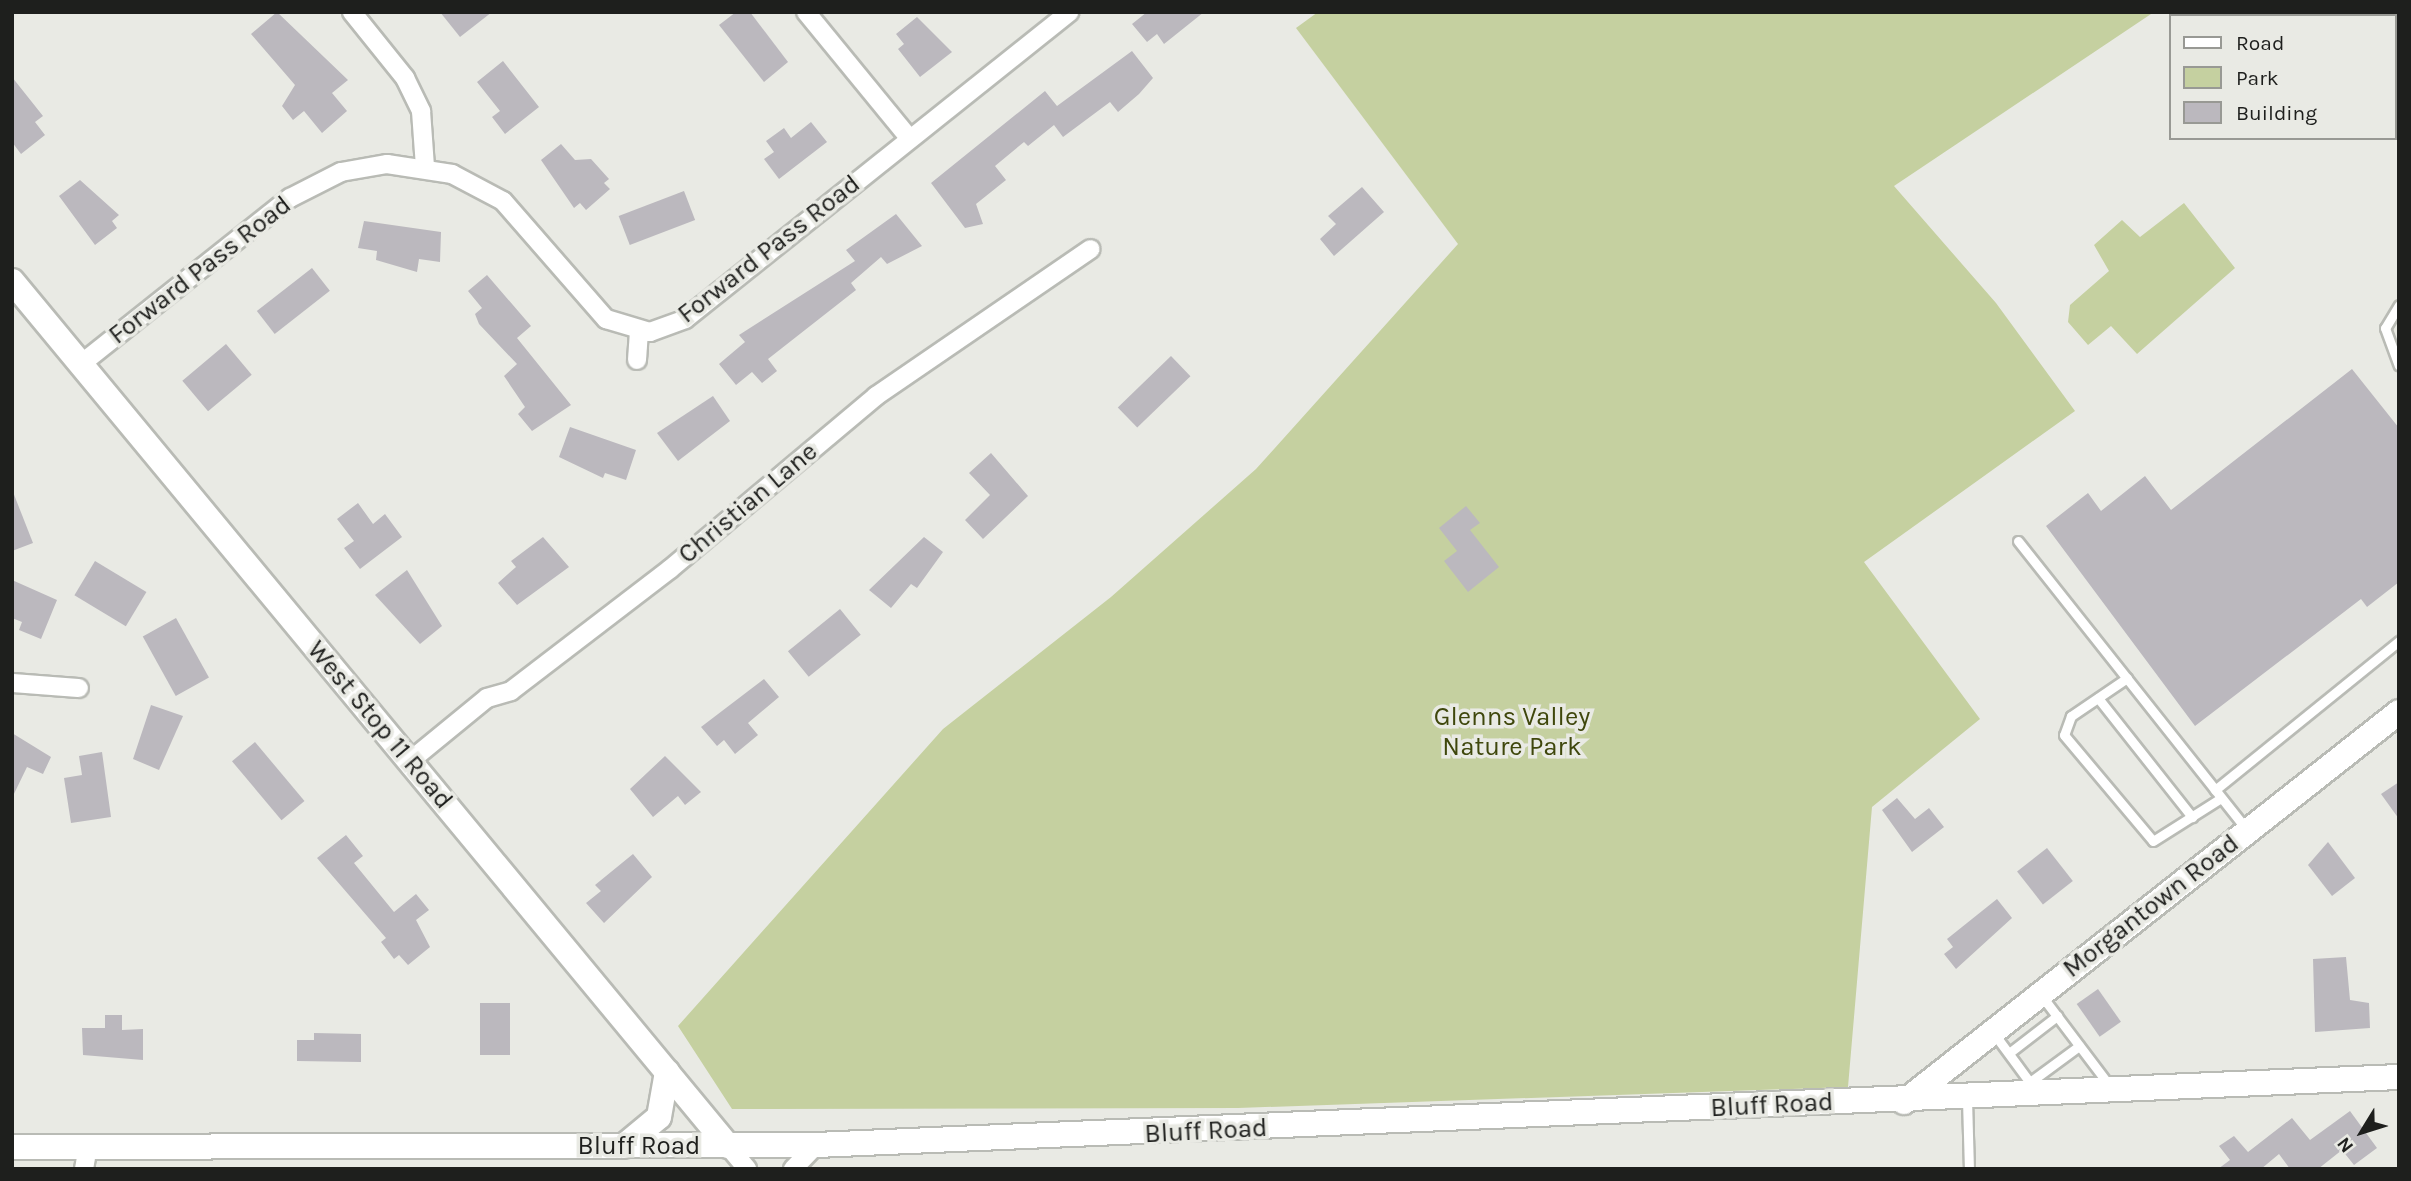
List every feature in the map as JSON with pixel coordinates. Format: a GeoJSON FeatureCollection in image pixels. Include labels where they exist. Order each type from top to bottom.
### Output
{"type":"FeatureCollection","features":[{"type":"Feature","properties":{"kind":"main road","name":"West Stop 11 Road"},"geometry":{"type":"LineString","coordinates":[[12,281],[728,1146]]}},
{"type":"Feature","properties":{"kind":"main road","name":"Morgantown Road"},"geometry":{"type":"LineString","coordinates":[[1903,1102],[2399,712]]}},
{"type":"Feature","properties":{"kind":"main road"},"geometry":{"type":"LineString","coordinates":[[624,1146],[659,1116],[667,1072]]}},
{"type":"Feature","properties":{"kind":"main road","name":"Bluff Road"},"geometry":{"type":"LineString","coordinates":[[12,1147],[86,1157],[624,1146],[816,1145],[1903,1102],[1967,1099],[2035,1089],[2114,1091],[2399,1077]]}},
{"type":"Feature","properties":{"kind":"street"},"geometry":{"type":"LineString","coordinates":[[352,12],[405,78],[421,111],[425,167]]}},
{"type":"Feature","properties":{"kind":"street"},"geometry":{"type":"LineString","coordinates":[[806,12],[910,139]]}},
{"type":"Feature","properties":{"kind":"street","name":"Forward Pass Road"},"geometry":{"type":"LineString","coordinates":[[81,363],[290,198],[341,172],[387,164],[425,167],[503,201],[607,319],[639,331],[685,319],[1070,12]]}},
{"type":"Feature","properties":{"kind":"street","name":"Christian Lane"},"geometry":{"type":"LineString","coordinates":[[410,761],[487,698],[511,691],[670,569],[876,396],[1091,249]]}},
{"type":"Feature","properties":{"kind":"street"},"geometry":{"type":"LineString","coordinates":[[637,360],[639,331]]}},
{"type":"Feature","properties":{"kind":"street"},"geometry":{"type":"LineString","coordinates":[[12,683],[79,688]]}},
{"type":"Feature","properties":{"kind":"street"},"geometry":{"type":"LineString","coordinates":[[793,1169],[816,1145]]}},
{"type":"Feature","properties":{"kind":"street","name":"West Stop 11 Road"},"geometry":{"type":"LineString","coordinates":[[728,1146],[747,1169]]}},
{"type":"Feature","properties":{"kind":"lane"},"geometry":{"type":"LineString","coordinates":[[2399,305],[2385,328],[2399,366]]}},
{"type":"Feature","properties":{"kind":"lane"},"geometry":{"type":"LineString","coordinates":[[2018,541],[2247,830]]}},
{"type":"Feature","properties":{"kind":"lane"},"geometry":{"type":"LineString","coordinates":[[2127,678],[2087,705],[2063,726],[2064,735],[2104,787],[2153,841],[2192,817],[2399,641]]}},
{"type":"Feature","properties":{"kind":"lane"},"geometry":{"type":"LineString","coordinates":[[2098,698],[2192,817]]}},
{"type":"Feature","properties":{"kind":"lane"},"geometry":{"type":"LineString","coordinates":[[2040,994],[2114,1091]]}},
{"type":"Feature","properties":{"kind":"lane"},"geometry":{"type":"LineString","coordinates":[[2009,1054],[2034,1038],[2057,1016]]}},
{"type":"Feature","properties":{"kind":"lane"},"geometry":{"type":"LineString","coordinates":[[1992,1032],[2035,1089],[2051,1061],[2079,1045]]}},
{"type":"Feature","properties":{"kind":"lane"},"geometry":{"type":"LineString","coordinates":[[1967,1099],[1969,1169]]}},
{"type":"Feature","properties":{"kind":"green space","name":"Glenns Valley Nature Park"},"geometry":{"type":"Polygon","coordinates":[[[1318,12],[2154,12],[1894,186],[1996,303],[2075,411],[1864,562],[1980,719],[1872,807],[1848,1087],[1238,1108],[732,1109],[678,1026],[943,729],[1111,597],[1256,469],[1458,244],[1296,28],[1318,12]]]}},
{"type":"Feature","properties":{"kind":"green space"},"geometry":{"type":"Polygon","coordinates":[[[2184,203],[2235,268],[2137,354],[2111,326],[2088,345],[2068,322],[2070,305],[2109,271],[2094,245],[2122,220],[2140,237],[2184,203]]]}},
{"type":"Feature","properties":{"kind":"building"},"geometry":{"type":"Polygon","coordinates":[[[277,12],[348,80],[332,93],[347,111],[322,133],[304,111],[293,120],[282,106],[295,85],[251,34],[277,12]]]}},
{"type":"Feature","properties":{"kind":"building"},"geometry":{"type":"Polygon","coordinates":[[[440,12],[492,12],[460,37],[440,12]]]}},
{"type":"Feature","properties":{"kind":"building"},"geometry":{"type":"Polygon","coordinates":[[[736,12],[750,12],[788,62],[764,82],[719,25],[736,12]]]}},
{"type":"Feature","properties":{"kind":"building"},"geometry":{"type":"Polygon","coordinates":[[[1147,12],[1204,12],[1164,44],[1157,34],[1147,42],[1132,24],[1147,12]]]}},
{"type":"Feature","properties":{"kind":"building"},"geometry":{"type":"Polygon","coordinates":[[[917,17],[952,52],[920,77],[898,49],[904,44],[896,34],[917,17]]]}},
{"type":"Feature","properties":{"kind":"building"},"geometry":{"type":"Polygon","coordinates":[[[1132,51],[1153,78],[1139,94],[1118,112],[1110,102],[1063,137],[1054,125],[1028,146],[1024,142],[995,166],[1006,180],[976,204],[983,224],[965,228],[931,183],[1045,91],[1057,106],[1132,51]]]}},
{"type":"Feature","properties":{"kind":"building"},"geometry":{"type":"Polygon","coordinates":[[[503,61],[539,107],[505,134],[492,117],[500,111],[477,82],[503,61]]]}},
{"type":"Feature","properties":{"kind":"building"},"geometry":{"type":"Polygon","coordinates":[[[12,77],[43,116],[35,122],[45,135],[21,154],[12,142],[12,77]]]}},
{"type":"Feature","properties":{"kind":"building"},"geometry":{"type":"Polygon","coordinates":[[[811,122],[827,142],[779,179],[764,159],[774,152],[766,141],[784,128],[791,138],[811,122]]]}},
{"type":"Feature","properties":{"kind":"building"},"geometry":{"type":"Polygon","coordinates":[[[561,144],[575,160],[591,159],[609,179],[604,183],[610,189],[586,210],[580,203],[574,208],[541,160],[561,144]]]}},
{"type":"Feature","properties":{"kind":"building"},"geometry":{"type":"Polygon","coordinates":[[[80,180],[119,215],[112,221],[117,228],[95,245],[59,196],[80,180]]]}},
{"type":"Feature","properties":{"kind":"building"},"geometry":{"type":"Polygon","coordinates":[[[1362,187],[1384,212],[1334,256],[1320,239],[1336,224],[1328,216],[1362,187]]]}},
{"type":"Feature","properties":{"kind":"building"},"geometry":{"type":"Polygon","coordinates":[[[684,191],[695,220],[630,245],[619,216],[684,191]]]}},
{"type":"Feature","properties":{"kind":"building"},"geometry":{"type":"Polygon","coordinates":[[[896,214],[922,246],[887,264],[881,257],[851,283],[856,290],[768,359],[777,371],[762,383],[752,372],[736,385],[719,364],[745,342],[739,335],[855,261],[846,250],[896,214]]]}},
{"type":"Feature","properties":{"kind":"building"},"geometry":{"type":"Polygon","coordinates":[[[364,221],[441,232],[440,262],[419,259],[417,272],[376,260],[377,251],[358,248],[364,221]]]}},
{"type":"Feature","properties":{"kind":"building"},"geometry":{"type":"Polygon","coordinates":[[[312,268],[330,291],[275,334],[257,311],[312,268]]]}},
{"type":"Feature","properties":{"kind":"building"},"geometry":{"type":"Polygon","coordinates":[[[487,275],[531,326],[517,338],[571,405],[532,431],[518,414],[525,407],[504,376],[517,364],[479,324],[475,314],[482,308],[468,291],[487,275]]]}},
{"type":"Feature","properties":{"kind":"building"},"geometry":{"type":"Polygon","coordinates":[[[226,344],[252,375],[208,411],[182,381],[226,344]]]}},
{"type":"Feature","properties":{"kind":"building"},"geometry":{"type":"Polygon","coordinates":[[[1171,356],[1190,376],[1137,428],[1118,407],[1171,356]]]}},
{"type":"Feature","properties":{"kind":"building"},"geometry":{"type":"Polygon","coordinates":[[[2352,369],[2399,428],[2399,582],[2367,607],[2361,599],[2195,726],[2046,526],[2088,493],[2101,511],[2145,476],[2171,510],[2352,369]]]}},
{"type":"Feature","properties":{"kind":"building"},"geometry":{"type":"Polygon","coordinates":[[[713,396],[730,421],[678,461],[657,433],[713,396]]]}},
{"type":"Feature","properties":{"kind":"building"},"geometry":{"type":"Polygon","coordinates":[[[570,427],[636,450],[626,480],[605,473],[603,478],[559,457],[570,427]]]}},
{"type":"Feature","properties":{"kind":"building"},"geometry":{"type":"Polygon","coordinates":[[[991,453],[1028,496],[983,539],[965,520],[990,495],[969,473],[991,453]]]}},
{"type":"Feature","properties":{"kind":"building"},"geometry":{"type":"Polygon","coordinates":[[[12,493],[33,543],[12,551],[12,493]]]}},
{"type":"Feature","properties":{"kind":"building"},"geometry":{"type":"Polygon","coordinates":[[[358,503],[373,524],[385,514],[402,537],[360,569],[344,548],[354,541],[337,519],[358,503]]]}},
{"type":"Feature","properties":{"kind":"building"},"geometry":{"type":"Polygon","coordinates":[[[1466,506],[1480,523],[1470,530],[1499,567],[1468,592],[1444,561],[1457,551],[1439,528],[1466,506]]]}},
{"type":"Feature","properties":{"kind":"building"},"geometry":{"type":"Polygon","coordinates":[[[543,537],[569,567],[517,605],[498,583],[516,567],[511,561],[543,537]]]}},
{"type":"Feature","properties":{"kind":"building"},"geometry":{"type":"Polygon","coordinates":[[[924,537],[943,552],[917,588],[911,584],[891,608],[869,590],[924,537]]]}},
{"type":"Feature","properties":{"kind":"building"},"geometry":{"type":"Polygon","coordinates":[[[95,561],[146,592],[126,626],[74,595],[95,561]]]}},
{"type":"Feature","properties":{"kind":"building"},"geometry":{"type":"Polygon","coordinates":[[[407,570],[442,626],[420,644],[375,595],[407,570]]]}},
{"type":"Feature","properties":{"kind":"building"},"geometry":{"type":"Polygon","coordinates":[[[12,580],[57,600],[41,639],[19,630],[22,622],[12,618],[12,580]]]}},
{"type":"Feature","properties":{"kind":"building"},"geometry":{"type":"Polygon","coordinates":[[[840,609],[861,635],[809,677],[788,651],[840,609]]]}},
{"type":"Feature","properties":{"kind":"building"},"geometry":{"type":"Polygon","coordinates":[[[176,618],[209,677],[176,696],[143,636],[176,618]]]}},
{"type":"Feature","properties":{"kind":"building"},"geometry":{"type":"Polygon","coordinates":[[[764,679],[779,697],[748,723],[758,735],[735,754],[724,740],[717,746],[701,727],[764,679]]]}},
{"type":"Feature","properties":{"kind":"building"},"geometry":{"type":"Polygon","coordinates":[[[151,705],[183,716],[159,770],[133,759],[151,705]]]}},
{"type":"Feature","properties":{"kind":"building"},"geometry":{"type":"Polygon","coordinates":[[[12,733],[51,757],[43,774],[27,767],[12,798],[12,733]]]}},
{"type":"Feature","properties":{"kind":"building"},"geometry":{"type":"Polygon","coordinates":[[[255,742],[304,801],[282,820],[232,761],[255,742]]]}},
{"type":"Feature","properties":{"kind":"building"},"geometry":{"type":"Polygon","coordinates":[[[102,752],[111,817],[71,823],[64,778],[82,775],[79,756],[102,752]]]}},
{"type":"Feature","properties":{"kind":"building"},"geometry":{"type":"Polygon","coordinates":[[[665,756],[701,792],[685,805],[678,796],[653,817],[630,789],[665,756]]]}},
{"type":"Feature","properties":{"kind":"building"},"geometry":{"type":"Polygon","coordinates":[[[2399,782],[2399,819],[2381,794],[2399,782]]]}},
{"type":"Feature","properties":{"kind":"building"},"geometry":{"type":"Polygon","coordinates":[[[1897,798],[1915,819],[1929,808],[1944,827],[1912,852],[1882,810],[1897,798]]]}},
{"type":"Feature","properties":{"kind":"building"},"geometry":{"type":"Polygon","coordinates":[[[346,835],[363,856],[354,863],[394,912],[416,894],[429,910],[416,920],[430,947],[408,965],[399,955],[394,959],[381,942],[386,938],[317,858],[346,835]]]}},
{"type":"Feature","properties":{"kind":"building"},"geometry":{"type":"Polygon","coordinates":[[[2328,842],[2355,878],[2332,896],[2308,865],[2328,842]]]}},
{"type":"Feature","properties":{"kind":"building"},"geometry":{"type":"Polygon","coordinates":[[[2047,848],[2073,881],[2043,904],[2017,871],[2047,848]]]}},
{"type":"Feature","properties":{"kind":"building"},"geometry":{"type":"Polygon","coordinates":[[[633,854],[652,877],[604,923],[586,903],[601,891],[595,885],[633,854]]]}},
{"type":"Feature","properties":{"kind":"building"},"geometry":{"type":"Polygon","coordinates":[[[1997,899],[2012,918],[1956,969],[1944,954],[1953,947],[1947,939],[1997,899]]]}},
{"type":"Feature","properties":{"kind":"building"},"geometry":{"type":"Polygon","coordinates":[[[2346,957],[2350,1000],[2369,1003],[2370,1028],[2315,1032],[2313,959],[2346,957]]]}},
{"type":"Feature","properties":{"kind":"building"},"geometry":{"type":"Polygon","coordinates":[[[2098,989],[2121,1022],[2100,1037],[2077,1004],[2098,989]]]}},
{"type":"Feature","properties":{"kind":"building"},"geometry":{"type":"Polygon","coordinates":[[[480,1003],[510,1003],[510,1055],[480,1055],[480,1003]]]}},
{"type":"Feature","properties":{"kind":"building"},"geometry":{"type":"Polygon","coordinates":[[[105,1015],[122,1015],[122,1030],[143,1029],[143,1060],[83,1055],[82,1028],[105,1028],[105,1015]]]}},
{"type":"Feature","properties":{"kind":"building"},"geometry":{"type":"Polygon","coordinates":[[[314,1033],[361,1034],[361,1062],[297,1061],[297,1040],[314,1040],[314,1033]]]}},
{"type":"Feature","properties":{"kind":"building"},"geometry":{"type":"Polygon","coordinates":[[[2350,1111],[2377,1148],[2354,1165],[2342,1150],[2318,1169],[2290,1169],[2279,1154],[2261,1169],[2218,1169],[2230,1160],[2219,1146],[2234,1136],[2248,1152],[2292,1118],[2310,1140],[2350,1111]]]}}]}
